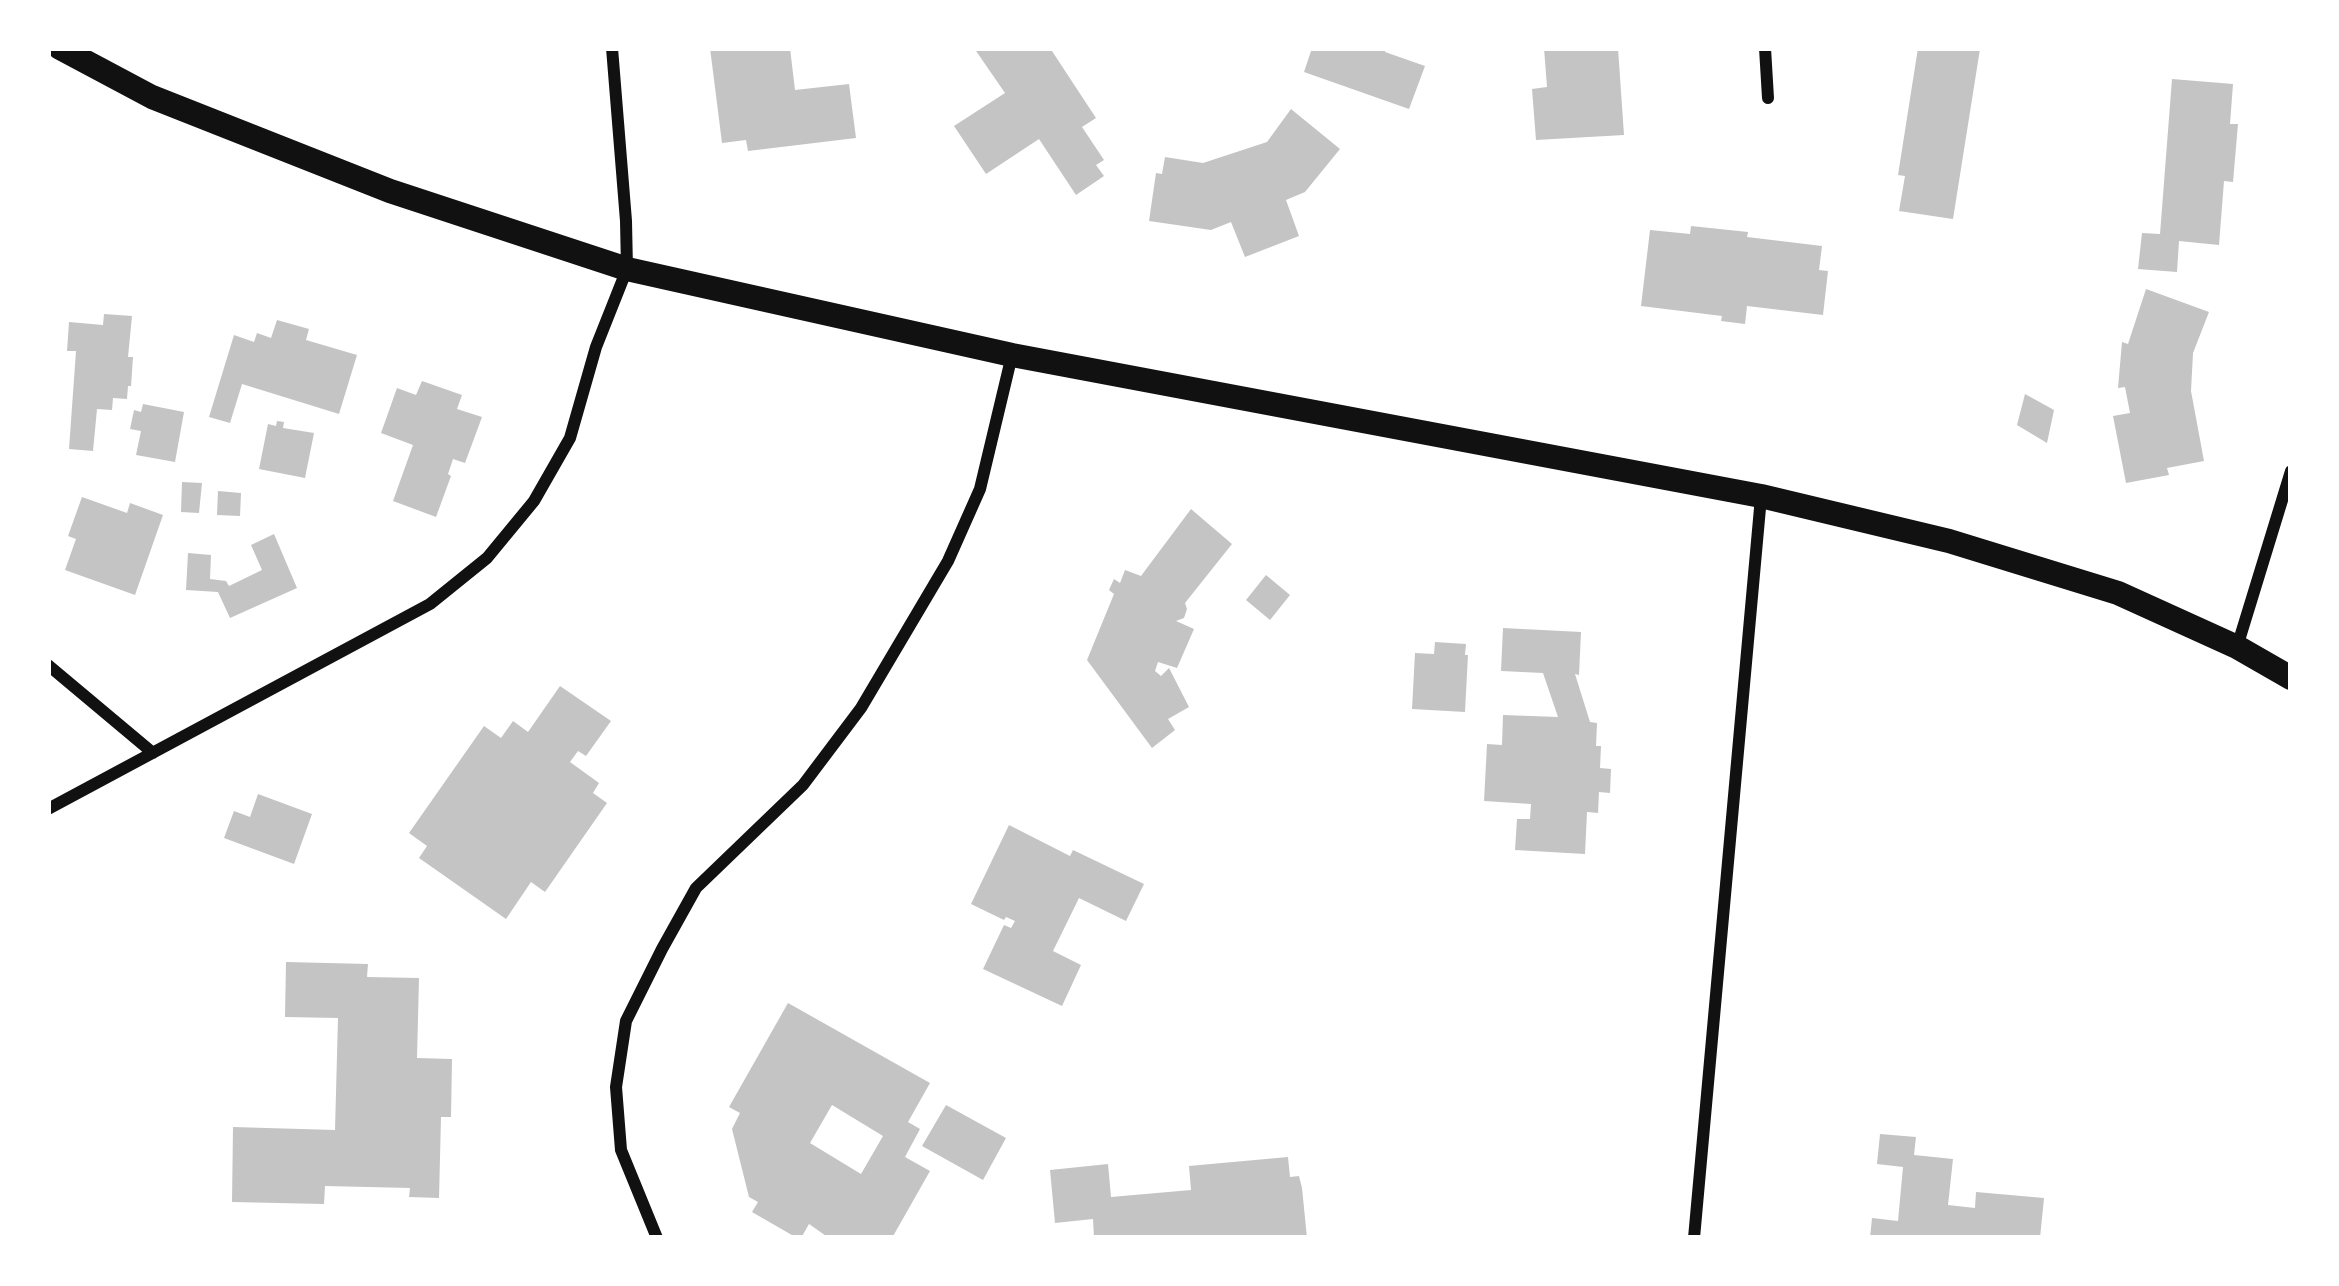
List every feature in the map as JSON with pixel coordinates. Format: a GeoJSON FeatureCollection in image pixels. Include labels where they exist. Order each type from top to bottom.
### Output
{"type":"FeatureCollection","features":[{"type":"Feature","properties":{"kind":"main road"},"geometry":{"type":"LineString","coordinates":[[59,48],[152,98],[389,191],[627,269],[1012,355],[1761,496],[1949,541],[2118,593],[2237,647],[2291,678]]}},
{"type":"Feature","properties":{"kind":"street"},"geometry":{"type":"LineString","coordinates":[[48,809],[430,604],[487,558],[534,502],[570,438],[596,347],[627,269],[613,48]]}},
{"type":"Feature","properties":{"kind":"street"},"geometry":{"type":"LineString","coordinates":[[1765,48],[1768,98]]}},
{"type":"Feature","properties":{"kind":"street"},"geometry":{"type":"LineString","coordinates":[[657,1238],[621,1150],[616,1087],[626,1021],[696,888],[803,785],[861,708],[948,561],[980,489],[1012,355]]}},
{"type":"Feature","properties":{"kind":"street"},"geometry":{"type":"LineString","coordinates":[[2237,647],[2291,471]]}},
{"type":"Feature","properties":{"kind":"street"},"geometry":{"type":"LineString","coordinates":[[1694,1238],[1761,496]]}},
{"type":"Feature","properties":{"kind":"street"},"geometry":{"type":"LineString","coordinates":[[48,665],[153,753]]}},
{"type":"Feature","properties":{"kind":"building"},"geometry":{"type":"Polygon","coordinates":[[[710,48],[790,48],[795,90],[849,84],[856,138],[748,151],[746,140],[722,143],[710,48]]]}},
{"type":"Feature","properties":{"kind":"building"},"geometry":{"type":"Polygon","coordinates":[[[974,48],[1050,48],[1096,118],[1082,127],[1104,160],[1096,165],[1104,176],[1076,195],[1039,139],[986,174],[954,126],[1005,93],[974,48]]]}},
{"type":"Feature","properties":{"kind":"building"},"geometry":{"type":"Polygon","coordinates":[[[1312,48],[1386,48],[1385,52],[1425,66],[1409,109],[1304,72],[1312,48]]]}},
{"type":"Feature","properties":{"kind":"building"},"geometry":{"type":"Polygon","coordinates":[[[1544,48],[1618,48],[1624,135],[1536,140],[1532,89],[1547,87],[1544,48]]]}},
{"type":"Feature","properties":{"kind":"building"},"geometry":{"type":"Polygon","coordinates":[[[1918,48],[1980,49],[1953,219],[1899,211],[1905,176],[1898,175],[1918,48]]]}},
{"type":"Feature","properties":{"kind":"building"},"geometry":{"type":"Polygon","coordinates":[[[2172,79],[2233,84],[2230,124],[2238,124],[2233,182],[2224,181],[2219,245],[2179,241],[2177,272],[2138,269],[2142,233],[2160,234],[2172,79]]]}},
{"type":"Feature","properties":{"kind":"building"},"geometry":{"type":"Polygon","coordinates":[[[1291,109],[1340,149],[1305,192],[1286,200],[1299,236],[1245,257],[1231,222],[1211,230],[1149,221],[1156,173],[1162,174],[1165,157],[1203,163],[1267,142],[1291,109]]]}},
{"type":"Feature","properties":{"kind":"building"},"geometry":{"type":"Polygon","coordinates":[[[1691,226],[1822,246],[1819,270],[1828,271],[1823,315],[1747,306],[1745,324],[1721,321],[1722,316],[1641,306],[1650,230],[1690,234],[1691,226]]]}},
{"type":"Feature","properties":{"kind":"building"},"geometry":{"type":"Polygon","coordinates":[[[2146,289],[2209,312],[2193,353],[2191,391],[2204,461],[2167,468],[2169,475],[2126,483],[2113,416],[2130,413],[2125,387],[2118,388],[2122,342],[2128,344],[2146,289]]]}},
{"type":"Feature","properties":{"kind":"building"},"geometry":{"type":"Polygon","coordinates":[[[104,314],[132,316],[131,386],[127,399],[113,398],[112,410],[97,409],[93,451],[69,449],[76,351],[67,351],[69,322],[103,325],[104,314]]]}},
{"type":"Feature","properties":{"kind":"building"},"geometry":{"type":"Polygon","coordinates":[[[277,320],[309,329],[306,340],[357,355],[339,414],[242,384],[230,423],[209,417],[234,335],[254,342],[257,333],[271,338],[277,320]]]}},
{"type":"Feature","properties":{"kind":"building"},"geometry":{"type":"Polygon","coordinates":[[[422,381],[462,395],[457,409],[482,417],[465,463],[453,459],[436,517],[393,501],[413,445],[381,433],[397,388],[416,395],[422,381]]]}},
{"type":"Feature","properties":{"kind":"building"},"geometry":{"type":"Polygon","coordinates":[[[2025,394],[2054,410],[2047,443],[2017,425],[2025,394]]]}},
{"type":"Feature","properties":{"kind":"building"},"geometry":{"type":"Polygon","coordinates":[[[143,404],[184,412],[175,462],[136,455],[141,431],[130,429],[134,410],[141,412],[143,404]]]}},
{"type":"Feature","properties":{"kind":"building"},"geometry":{"type":"Polygon","coordinates":[[[277,421],[284,422],[283,428],[314,433],[305,478],[259,469],[268,424],[276,426],[277,421]]]}},
{"type":"Feature","properties":{"kind":"building"},"geometry":{"type":"Polygon","coordinates":[[[182,482],[202,483],[199,513],[181,512],[182,482]]]}},
{"type":"Feature","properties":{"kind":"building"},"geometry":{"type":"Polygon","coordinates":[[[218,491],[241,493],[240,516],[217,515],[218,491]]]}},
{"type":"Feature","properties":{"kind":"building"},"geometry":{"type":"Polygon","coordinates":[[[82,497],[127,513],[130,503],[163,515],[135,595],[65,570],[76,539],[68,536],[82,497]]]}},
{"type":"Feature","properties":{"kind":"building"},"geometry":{"type":"Polygon","coordinates":[[[1191,509],[1232,544],[1185,603],[1184,618],[1176,621],[1194,629],[1177,668],[1158,662],[1155,671],[1161,676],[1169,668],[1189,707],[1168,719],[1175,730],[1152,748],[1087,660],[1114,594],[1109,590],[1114,579],[1120,583],[1125,570],[1141,576],[1191,509]]]}},
{"type":"Feature","properties":{"kind":"building"},"geometry":{"type":"Polygon","coordinates":[[[274,534],[297,588],[230,618],[218,592],[186,590],[188,553],[211,555],[210,579],[226,581],[229,586],[262,570],[251,545],[274,534]]]}},
{"type":"Feature","properties":{"kind":"building"},"geometry":{"type":"Polygon","coordinates":[[[1266,575],[1290,595],[1270,620],[1246,600],[1266,575]]]}},
{"type":"Feature","properties":{"kind":"building"},"geometry":{"type":"Polygon","coordinates":[[[1503,628],[1581,632],[1579,675],[1575,674],[1590,722],[1597,723],[1600,768],[1611,769],[1610,793],[1599,792],[1598,813],[1587,812],[1585,854],[1515,850],[1517,819],[1530,819],[1531,804],[1484,801],[1487,744],[1502,745],[1503,715],[1558,717],[1543,673],[1501,671],[1503,628]]]}},
{"type":"Feature","properties":{"kind":"building"},"geometry":{"type":"Polygon","coordinates":[[[1435,642],[1466,644],[1465,712],[1412,709],[1415,653],[1434,654],[1435,642]]]}},
{"type":"Feature","properties":{"kind":"building"},"geometry":{"type":"Polygon","coordinates":[[[560,686],[611,721],[586,756],[578,751],[570,762],[599,783],[593,793],[607,803],[545,892],[531,882],[506,919],[419,858],[427,846],[409,833],[484,726],[501,738],[513,721],[528,732],[560,686]]]}},
{"type":"Feature","properties":{"kind":"building"},"geometry":{"type":"Polygon","coordinates":[[[258,794],[312,814],[294,864],[224,838],[234,811],[250,817],[258,794]]]}},
{"type":"Feature","properties":{"kind":"building"},"geometry":{"type":"Polygon","coordinates":[[[1009,825],[1070,856],[1073,850],[1144,884],[1126,921],[1079,898],[1053,951],[1081,965],[1062,1006],[983,969],[1004,925],[1011,928],[1015,921],[971,904],[1009,825]]]}},
{"type":"Feature","properties":{"kind":"building"},"geometry":{"type":"Polygon","coordinates":[[[286,962],[368,964],[367,977],[419,978],[417,1058],[452,1059],[451,1117],[441,1117],[439,1198],[409,1197],[410,1188],[325,1186],[324,1204],[232,1202],[233,1127],[335,1130],[338,1018],[285,1017],[286,962]]]}},
{"type":"Feature","properties":{"kind":"building"},"geometry":{"type":"Polygon","coordinates":[[[788,1003],[930,1083],[908,1122],[920,1129],[905,1157],[930,1171],[892,1238],[829,1238],[809,1224],[797,1238],[752,1212],[758,1202],[749,1197],[732,1129],[740,1113],[729,1107],[788,1003]],[[832,1105],[810,1143],[861,1174],[883,1136],[832,1105]]]}},
{"type":"Feature","properties":{"kind":"building"},"geometry":{"type":"Polygon","coordinates":[[[946,1105],[1006,1138],[983,1180],[922,1146],[946,1105]]]}},
{"type":"Feature","properties":{"kind":"building"},"geometry":{"type":"Polygon","coordinates":[[[1880,1134],[1916,1137],[1914,1155],[1953,1159],[1948,1205],[1975,1208],[1976,1192],[2044,1198],[2040,1238],[1870,1238],[1872,1218],[1898,1221],[1903,1167],[1877,1164],[1880,1134]]]}},
{"type":"Feature","properties":{"kind":"building"},"geometry":{"type":"Polygon","coordinates":[[[1288,1157],[1290,1177],[1299,1176],[1302,1188],[1307,1238],[1094,1238],[1093,1219],[1055,1223],[1050,1170],[1108,1164],[1111,1197],[1191,1190],[1189,1166],[1288,1157]]]}}]}
